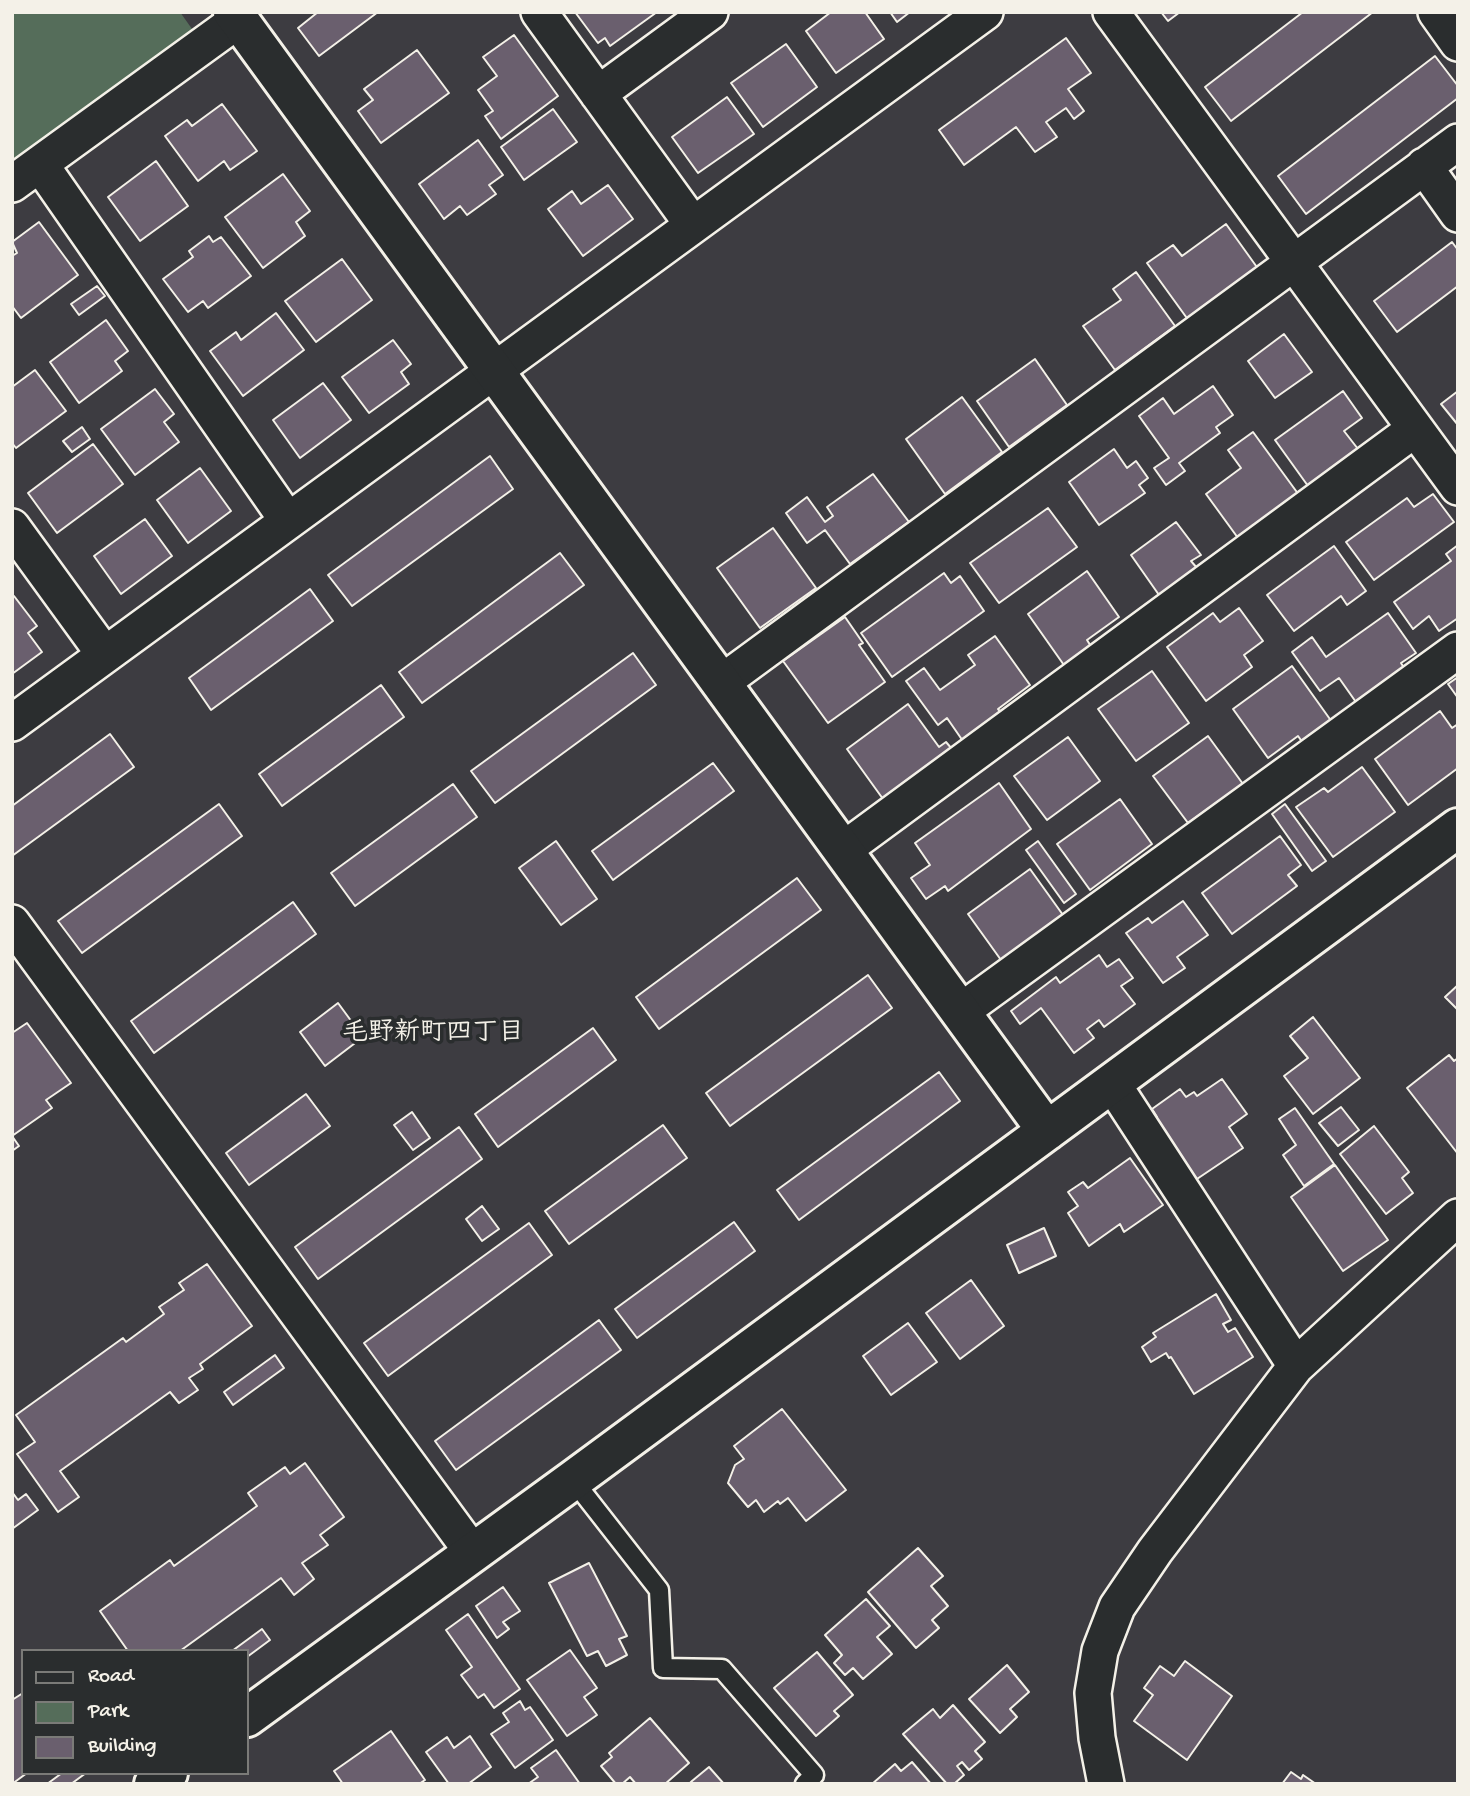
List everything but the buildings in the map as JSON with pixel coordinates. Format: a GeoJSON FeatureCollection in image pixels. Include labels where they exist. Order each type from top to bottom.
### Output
{"type":"FeatureCollection","features":[{"type":"Feature","properties":{"kind":"street"},"geometry":{"type":"LineString","coordinates":[[539,12],[693,225]]}},
{"type":"Feature","properties":{"kind":"street"},"geometry":{"type":"LineString","coordinates":[[598,94],[710,12]]}},
{"type":"Feature","properties":{"kind":"street"},"geometry":{"type":"LineString","coordinates":[[12,723],[985,12]]}},
{"type":"Feature","properties":{"kind":"street"},"geometry":{"type":"LineString","coordinates":[[1111,12],[1458,487]]}},
{"type":"Feature","properties":{"kind":"street"},"geometry":{"type":"LineString","coordinates":[[1436,12],[1458,43]]}},
{"type":"Feature","properties":{"kind":"street"},"geometry":{"type":"LineString","coordinates":[[288,521],[26,174],[235,16],[1047,1131]]}},
{"type":"Feature","properties":{"kind":"street"},"geometry":{"type":"LineString","coordinates":[[721,683],[1458,142]]}},
{"type":"Feature","properties":{"kind":"street"},"geometry":{"type":"LineString","coordinates":[[1424,166],[1458,214]]}},
{"type":"Feature","properties":{"kind":"street"},"geometry":{"type":"LineString","coordinates":[[843,850],[1415,429]]}},
{"type":"Feature","properties":{"kind":"street"},"geometry":{"type":"LineString","coordinates":[[12,527],[105,655]]}},
{"type":"Feature","properties":{"kind":"street"},"geometry":{"type":"LineString","coordinates":[[960,1012],[1458,650]]}},
{"type":"Feature","properties":{"kind":"street"},"geometry":{"type":"LineString","coordinates":[[248,1716],[1458,828]]}},
{"type":"Feature","properties":{"kind":"street"},"geometry":{"type":"LineString","coordinates":[[12,923],[473,1553]]}},
{"type":"Feature","properties":{"kind":"street"},"geometry":{"type":"LineString","coordinates":[[1112,1083],[1296,1366]]}},
{"type":"Feature","properties":{"kind":"street"},"geometry":{"type":"LineString","coordinates":[[1106,1784],[1097,1738],[1093,1693],[1100,1651],[1117,1607],[1296,1366],[1456,1222]]}},
{"type":"Feature","properties":{"kind":"lane"},"geometry":{"type":"LineString","coordinates":[[573,1480],[659,1590],[663,1668],[722,1669],[814,1775],[805,1784]]}},
{"type":"Feature","properties":{"kind":"green space"},"geometry":{"type":"Polygon","coordinates":[[[12,12],[180,12],[197,36],[12,171],[12,12]]]}},
{"type":"Feature","properties":{"kind":"district","name":"毛野新町四丁目"},"geometry":{"type":"Point","coordinates":[433,1035]}}]}
